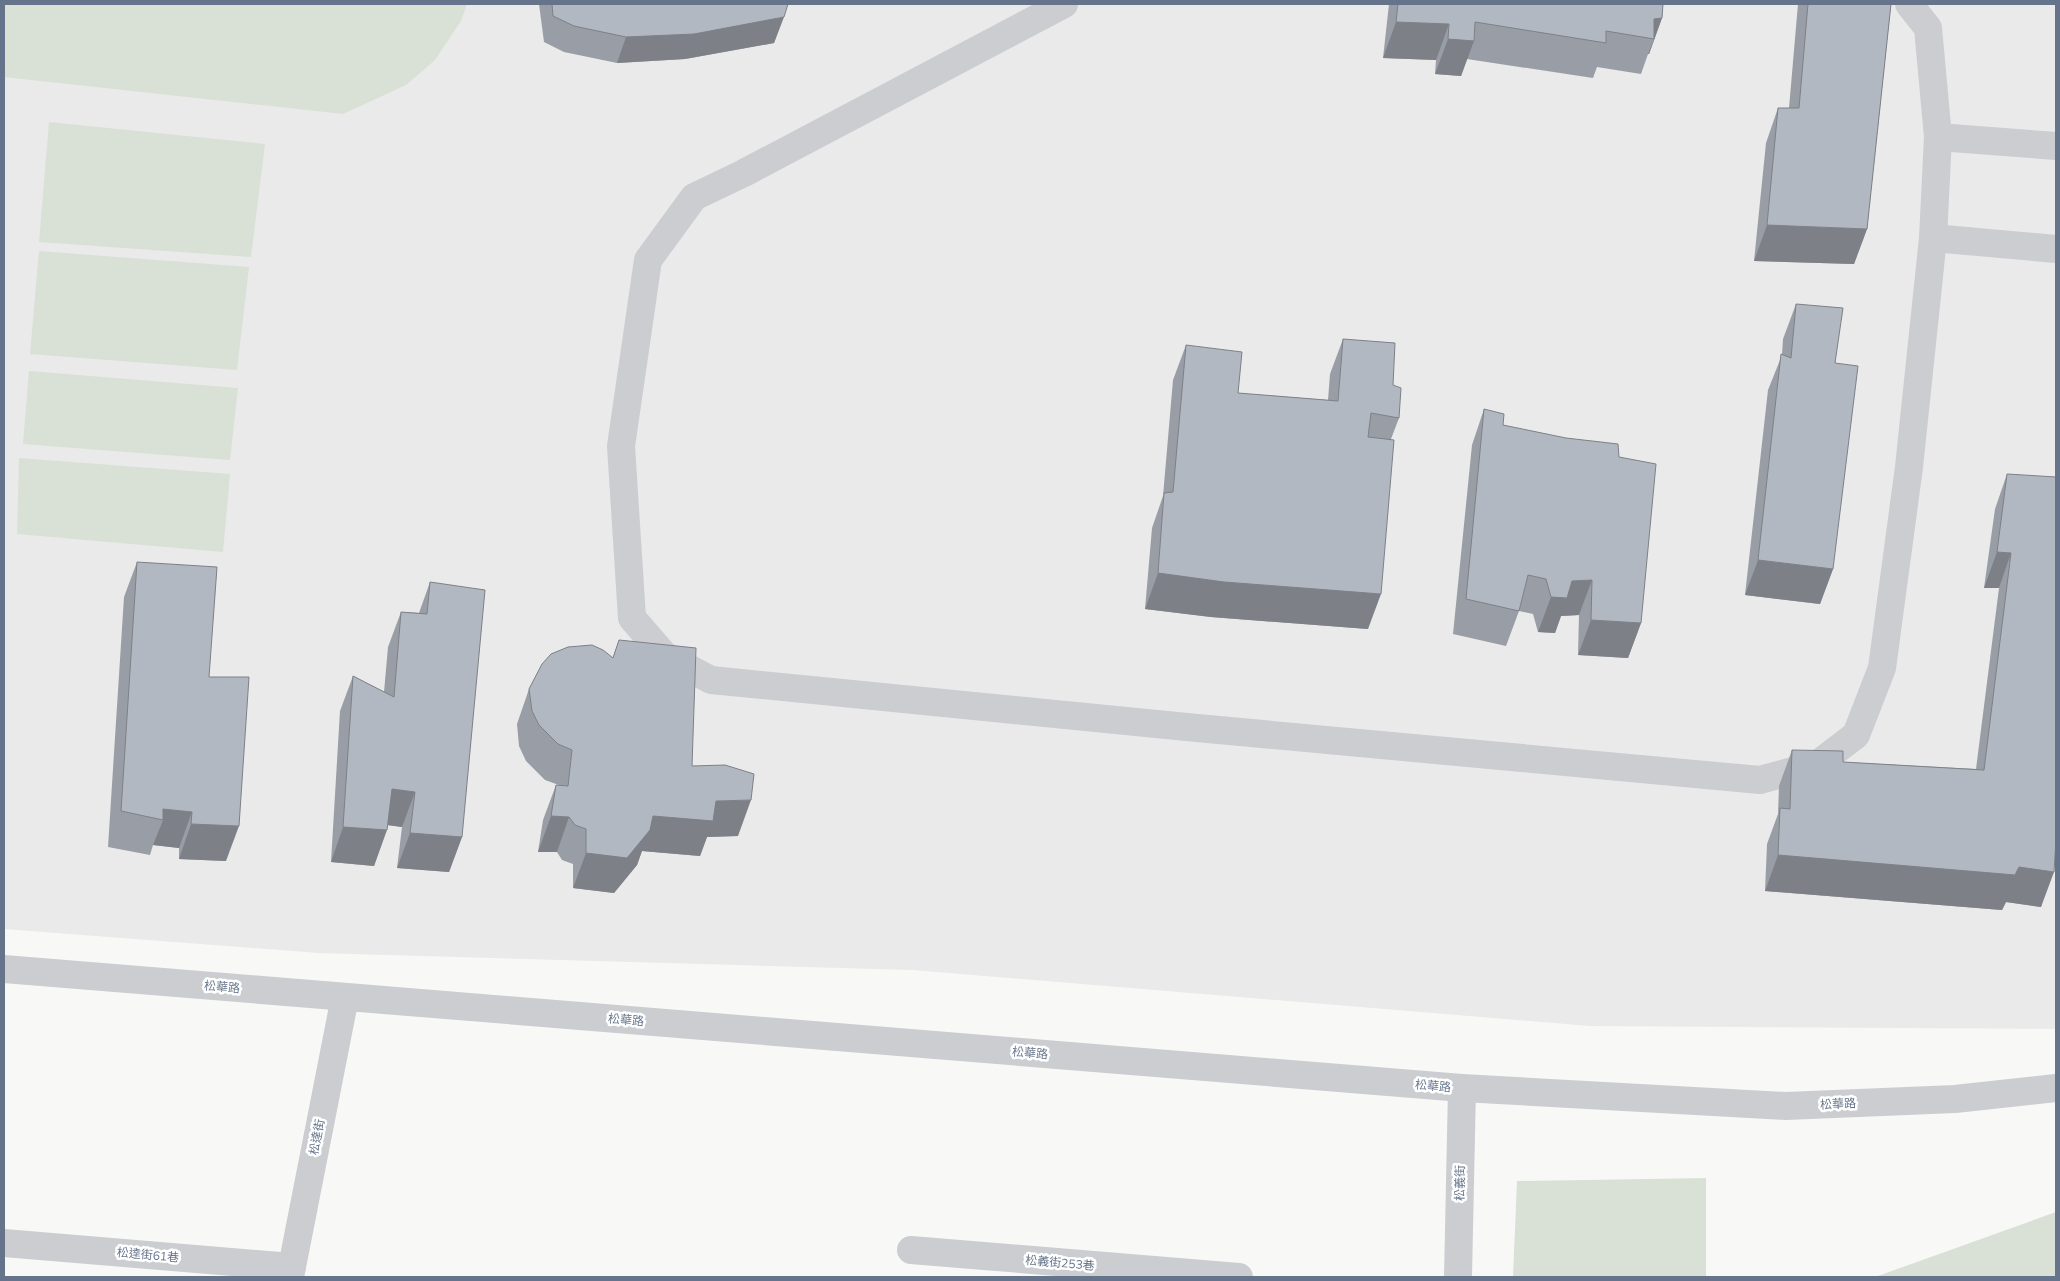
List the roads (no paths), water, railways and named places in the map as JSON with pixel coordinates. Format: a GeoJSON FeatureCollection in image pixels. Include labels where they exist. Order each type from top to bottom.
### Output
{"type":"FeatureCollection","features":[{"type":"Feature","properties":{"kind":"street"},"geometry":{"type":"LineString","coordinates":[[1064,4],[744,173],[694,197],[648,260],[621,446],[632,618],[664,655],[711,680],[1187,727],[1760,780],[1818,764],[1856,735],[1882,668],[1909,466],[1933,238],[1938,137],[1928,28],[1909,4]]}},
{"type":"Feature","properties":{"kind":"street"},"geometry":{"type":"LineString","coordinates":[[1938,137],[2056,146]]}},
{"type":"Feature","properties":{"kind":"street"},"geometry":{"type":"LineString","coordinates":[[1933,238],[2056,249]]}},
{"type":"Feature","properties":{"kind":"street","name":"松華路"},"geometry":{"type":"LineString","coordinates":[[4,969],[1462,1088],[1786,1106],[1955,1098],[2056,1088]]}},
{"type":"Feature","properties":{"kind":"street","name":"松達街"},"geometry":{"type":"LineString","coordinates":[[291,1272],[345,997]]}},
{"type":"Feature","properties":{"kind":"street","name":"松義街"},"geometry":{"type":"LineString","coordinates":[[1458,1277],[1462,1088]]}},
{"type":"Feature","properties":{"kind":"street","name":"松達街61巷"},"geometry":{"type":"LineString","coordinates":[[4,1243],[291,1272]]}},
{"type":"Feature","properties":{"kind":"street","name":"松義街253巷"},"geometry":{"type":"LineString","coordinates":[[911,1250],[1240,1277]]}}]}
